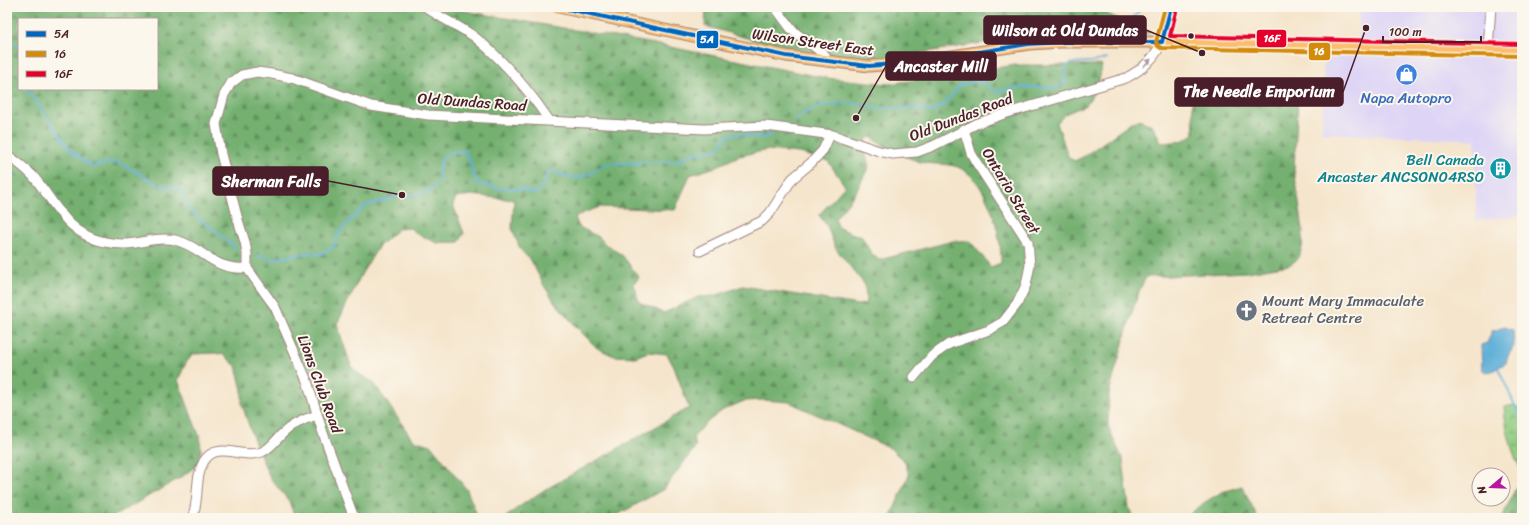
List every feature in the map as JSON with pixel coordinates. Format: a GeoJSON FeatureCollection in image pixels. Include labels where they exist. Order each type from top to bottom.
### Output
{"type":"FeatureCollection","features":[{"type":"Feature","properties":{"kind":"main road","name":"Wilson Street East"},"geometry":{"type":"LineString","coordinates":[[558,7],[780,55],[826,62],[869,66],[888,66],[1028,44],[1088,42],[1488,48],[1522,50]]}},
{"type":"Feature","properties":{"kind":"main road"},"geometry":{"type":"LineString","coordinates":[[1162,42],[1171,7]]}},
{"type":"Feature","properties":{"kind":"street"},"geometry":{"type":"LineString","coordinates":[[426,7],[475,38],[501,62],[539,106],[549,120]]}},
{"type":"Feature","properties":{"kind":"street"},"geometry":{"type":"LineString","coordinates":[[775,7],[792,30],[825,55],[826,62]]}},
{"type":"Feature","properties":{"kind":"street"},"geometry":{"type":"LineString","coordinates":[[1488,48],[1491,7]]}},
{"type":"Feature","properties":{"kind":"street","name":"Old Dundas Road"},"geometry":{"type":"LineString","coordinates":[[247,260],[221,154],[216,124],[219,108],[224,95],[231,83],[242,75],[257,72],[292,78],[371,106],[428,115],[704,128],[766,126],[830,135],[893,154],[916,152],[934,146],[964,129],[1004,114],[1126,78],[1136,73],[1151,60],[1162,42]]}},
{"type":"Feature","properties":{"kind":"street","name":"Ontario Street"},"geometry":{"type":"LineString","coordinates":[[914,377],[932,356],[949,344],[989,330],[1003,322],[1017,304],[1026,285],[1030,265],[1028,242],[976,162],[964,129]]}},
{"type":"Feature","properties":{"kind":"street"},"geometry":{"type":"LineString","coordinates":[[700,251],[762,221],[770,213],[792,179],[812,162],[823,150],[830,135]]}},
{"type":"Feature","properties":{"kind":"street"},"geometry":{"type":"LineString","coordinates":[[7,155],[34,177],[67,222],[76,230],[89,236],[104,242],[120,245],[165,239],[174,240],[184,243],[212,261],[237,269],[247,260]]}},
{"type":"Feature","properties":{"kind":"street","name":"Lions Club Road"},"geometry":{"type":"LineString","coordinates":[[247,260],[275,307],[307,381],[317,414],[354,518]]}},
{"type":"Feature","properties":{"kind":"street"},"geometry":{"type":"LineString","coordinates":[[192,518],[195,511],[199,474],[205,460],[213,452],[227,450],[249,454],[261,452],[273,445],[293,424],[317,414]]}},
{"type":"Feature","properties":{"kind":"shaded area"},"geometry":{"type":"Polygon","coordinates":[[[1359,7],[1522,7],[1522,215],[1476,221],[1475,140],[1322,133],[1324,52],[1359,38],[1359,7]]]}},
{"type":"Feature","properties":{"kind":"green space"},"geometry":{"type":"Polygon","coordinates":[[[7,7],[442,7],[655,44],[826,78],[889,84],[1015,65],[1102,65],[1098,86],[1086,105],[1065,114],[1057,123],[1068,156],[1074,161],[1083,157],[1129,123],[1139,120],[1152,125],[1162,143],[1182,141],[1194,134],[1192,89],[1298,99],[1294,169],[1303,230],[1302,248],[1298,259],[1289,265],[1247,272],[1146,277],[1140,289],[1109,393],[1108,426],[1123,460],[1129,508],[1135,518],[890,518],[909,475],[905,462],[890,448],[789,402],[762,400],[744,401],[723,410],[707,422],[693,438],[696,446],[664,489],[612,518],[505,518],[541,492],[689,408],[674,367],[667,354],[648,352],[635,357],[614,356],[597,348],[577,328],[554,301],[543,284],[532,262],[520,249],[512,228],[514,200],[472,195],[456,197],[453,205],[464,233],[459,242],[437,243],[419,235],[410,228],[398,229],[379,246],[362,273],[337,324],[351,366],[359,374],[373,382],[413,440],[431,445],[467,490],[478,518],[295,518],[289,501],[270,478],[252,435],[242,404],[242,390],[236,366],[224,355],[215,353],[193,354],[186,363],[178,380],[200,438],[201,450],[197,465],[183,476],[111,518],[7,518],[7,7]],[[869,137],[863,145],[869,166],[856,192],[835,219],[839,228],[862,237],[871,253],[879,260],[953,241],[970,241],[991,267],[1001,263],[1001,251],[996,224],[986,196],[970,175],[956,166],[925,163],[912,159],[887,148],[869,137]],[[768,150],[739,156],[713,168],[690,175],[675,210],[600,207],[583,213],[575,218],[579,227],[599,237],[606,245],[622,255],[639,277],[634,284],[639,302],[664,313],[698,297],[714,296],[743,286],[858,305],[866,303],[865,285],[836,249],[827,226],[819,215],[845,186],[828,161],[799,153],[768,150]]]}},
{"type":"Feature","properties":{"kind":"green space"},"geometry":{"type":"Polygon","coordinates":[[[706,7],[1092,7],[1150,33],[1046,33],[870,61],[778,47],[705,26],[706,7]]]}},
{"type":"Feature","properties":{"kind":"green space"},"geometry":{"type":"Polygon","coordinates":[[[1515,405],[1522,411],[1522,471],[1512,449],[1507,431],[1504,407],[1515,405]]]}},
{"type":"Feature","properties":{"kind":"green space"},"geometry":{"type":"Polygon","coordinates":[[[1522,482],[1522,518],[1502,518],[1507,507],[1511,507],[1511,498],[1517,485],[1522,482]]]}},
{"type":"Feature","properties":{"kind":"green space"},"geometry":{"type":"Polygon","coordinates":[[[1242,486],[1258,518],[1185,518],[1205,502],[1222,492],[1242,486]]]}},
{"type":"Feature","properties":{"kind":"water"},"geometry":{"type":"Polygon","coordinates":[[[1505,327],[1513,330],[1514,346],[1506,363],[1492,371],[1485,372],[1482,369],[1481,345],[1487,343],[1492,331],[1505,327]]]}},
{"type":"Feature","properties":{"kind":"waterway"},"geometry":{"type":"LineString","coordinates":[[1125,29],[1142,7]]}},
{"type":"Feature","properties":{"kind":"waterway"},"geometry":{"type":"LineString","coordinates":[[7,44],[18,44]]}},
{"type":"Feature","properties":{"kind":"waterway"},"geometry":{"type":"LineString","coordinates":[[794,120],[808,111],[824,105],[850,103],[879,109],[888,107],[903,109],[912,107],[930,112],[944,105],[960,85],[967,83],[983,82],[995,92],[1026,87],[1054,88],[1064,83],[1064,70],[1067,66],[1107,58]]}},
{"type":"Feature","properties":{"kind":"waterway"},"geometry":{"type":"LineString","coordinates":[[26,90],[33,97],[70,150],[93,167],[105,163],[117,162],[144,176],[157,185],[179,188],[184,194],[183,200],[194,214],[235,247]]}},
{"type":"Feature","properties":{"kind":"waterway"},"geometry":{"type":"LineString","coordinates":[[257,256],[274,259],[308,253],[320,254],[333,248],[339,232],[365,206],[402,195],[419,195],[431,189],[440,181],[439,169],[442,159],[452,152],[465,151],[477,183],[498,188],[523,189],[531,193],[536,193],[542,187],[549,171],[575,178],[589,174],[605,164],[678,161],[691,154],[717,150],[728,135],[743,134],[760,138],[772,135]]}},
{"type":"Feature","properties":{"kind":"waterway"},"geometry":{"type":"LineString","coordinates":[[1498,368],[1522,421]]}},
{"type":"Feature","properties":{"kind":"transit line","name":"5A"},"geometry":{"type":"LineString","coordinates":[[558,7],[786,56],[869,66],[907,63],[1029,44],[1061,42],[1162,42]]}},
{"type":"Feature","properties":{"kind":"transit line","name":"16"},"geometry":{"type":"LineString","coordinates":[[1165,7],[1156,42],[1161,48],[1522,56]]}},
{"type":"Feature","properties":{"kind":"transit line","name":"5A"},"geometry":{"type":"LineString","coordinates":[[1162,42],[1171,7]]}},
{"type":"Feature","properties":{"kind":"transit line","name":"16F"},"geometry":{"type":"LineString","coordinates":[[1177,8],[1170,36],[1522,44]]}},
{"type":"Feature","properties":{"kind":"place","name":"The Needle Emporium"},"geometry":{"type":"Point","coordinates":[1366,28]}},
{"type":"Feature","properties":{"kind":"place","name":"Wilson at Old Dundas"},"geometry":{"type":"Point","coordinates":[1202,53]}},
{"type":"Feature","properties":{"kind":"place","name":"Napa Autopro"},"geometry":{"type":"Point","coordinates":[1406,75]}},
{"type":"Feature","properties":{"kind":"place","name":"Ancaster Mill"},"geometry":{"type":"Point","coordinates":[856,118]}},
{"type":"Feature","properties":{"kind":"place","name":"Bell Canada Ancaster ANCSON04RS0"},"geometry":{"type":"Point","coordinates":[1500,169]}},
{"type":"Feature","properties":{"kind":"place","name":"Sherman Falls"},"geometry":{"type":"Point","coordinates":[402,195]}},
{"type":"Feature","properties":{"kind":"place","name":"Mount Mary Immaculate Retreat Centre"},"geometry":{"type":"Point","coordinates":[1246,310]}}]}
